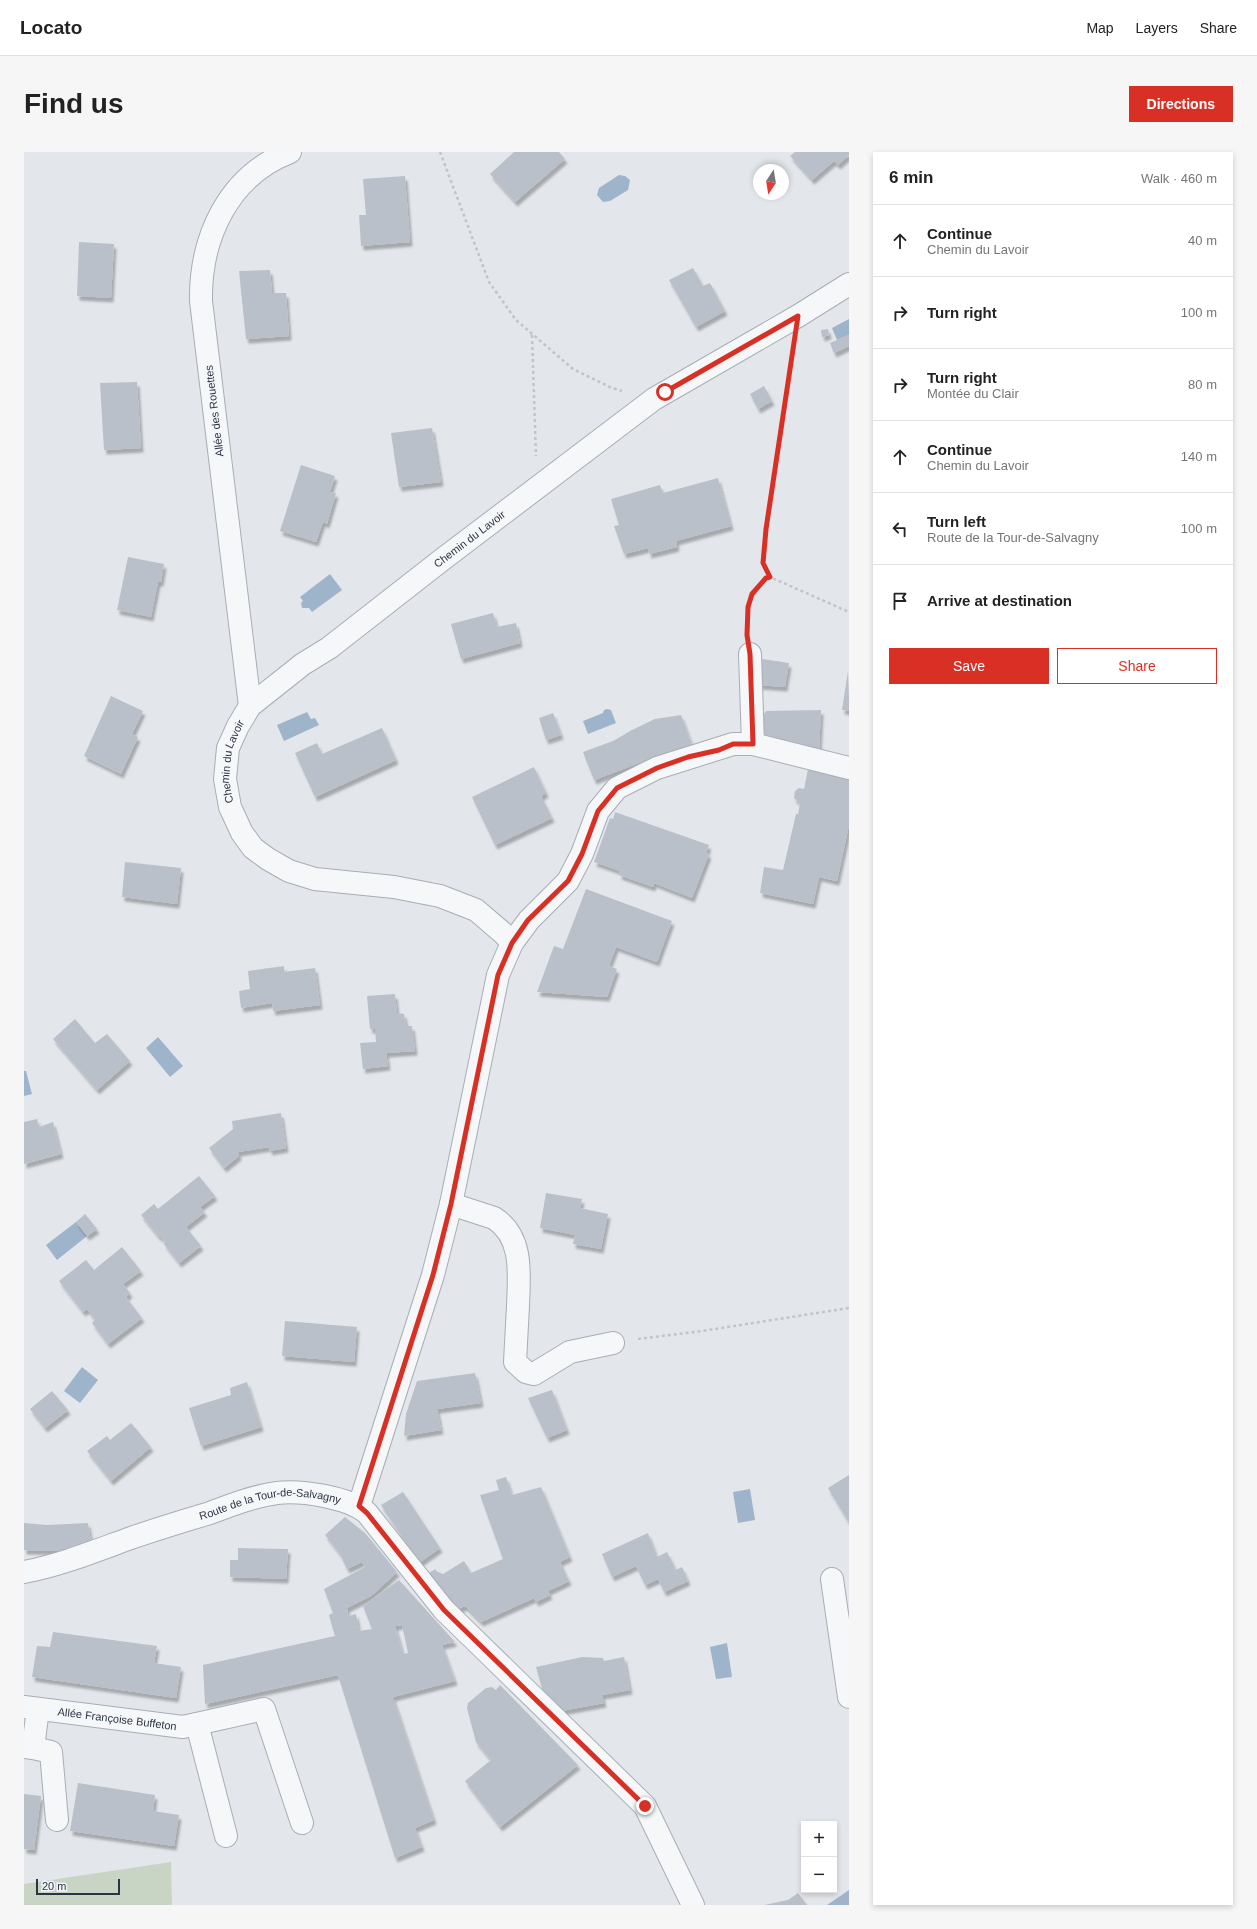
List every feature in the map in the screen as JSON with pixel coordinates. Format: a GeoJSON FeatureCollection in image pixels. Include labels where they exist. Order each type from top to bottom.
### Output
{"type":"FeatureCollection","features":[{"type":"Feature","properties":{"kind":"street","name":"Allée des Rouettes"},"geometry":{"type":"LineString","coordinates":[[250,706],[201,301],[202,270],[210,235],[217,220],[229,201],[257,170],[279,156],[290,152]]}},
{"type":"Feature","properties":{"kind":"street","name":"Chemin du Lavoir"},"geometry":{"type":"LineString","coordinates":[[512,943],[504,934],[476,910],[440,896],[394,887],[315,879],[289,871],[268,860],[253,848],[242,833],[230,806],[225,779],[228,748],[238,726],[250,706],[302,664],[329,648],[654,399],[798,316],[849,284]]}},
{"type":"Feature","properties":{"kind":"street"},"geometry":{"type":"LineString","coordinates":[[750,654],[753,744]]}},
{"type":"Feature","properties":{"kind":"street"},"geometry":{"type":"LineString","coordinates":[[359,1506],[433,1275],[451,1204],[498,975],[512,943],[528,920],[568,881],[582,854],[598,811],[617,788],[657,768],[688,757],[719,750],[733,744],[753,744],[849,768]]}},
{"type":"Feature","properties":{"kind":"street"},"geometry":{"type":"LineString","coordinates":[[451,1204],[500,1221],[512,1237],[516,1248],[519,1268],[515,1362],[526,1372],[534,1374],[570,1352],[613,1343]]}},
{"type":"Feature","properties":{"kind":"street","name":"Route de la Tour-de-Salvagny"},"geometry":{"type":"LineString","coordinates":[[24,1572],[73,1560],[153,1531],[247,1500],[277,1493],[316,1495],[341,1499],[359,1506],[367,1513],[444,1610],[645,1806],[693,1905]]}},
{"type":"Feature","properties":{"kind":"street"},"geometry":{"type":"LineString","coordinates":[[832,1579],[849,1696]]}},
{"type":"Feature","properties":{"kind":"street","name":"Allée Françoise Buffeton"},"geometry":{"type":"LineString","coordinates":[[57,1820],[51,1752],[28,1748],[31,1708],[183,1728],[264,1709],[302,1823]]}},
{"type":"Feature","properties":{"kind":"street"},"geometry":{"type":"LineString","coordinates":[[197,1724],[226,1836]]}},
{"type":"Feature","properties":{"kind":"path"},"geometry":{"type":"LineString","coordinates":[[440,152],[489,282],[516,320],[572,369],[612,388],[654,399]]}},
{"type":"Feature","properties":{"kind":"path"},"geometry":{"type":"LineString","coordinates":[[798,316],[766,529],[763,563],[770,577],[849,612]]}},
{"type":"Feature","properties":{"kind":"path"},"geometry":{"type":"LineString","coordinates":[[532,335],[537,488]]}},
{"type":"Feature","properties":{"kind":"path"},"geometry":{"type":"LineString","coordinates":[[750,654],[747,635],[748,607],[752,594],[766,578],[770,577]]}},
{"type":"Feature","properties":{"kind":"path"},"geometry":{"type":"LineString","coordinates":[[613,1343],[702,1332],[849,1308]]}},
{"type":"Feature","properties":{"kind":"green space"},"geometry":{"type":"Polygon","coordinates":[[[171,1862],[172,1905],[24,1905],[24,1884],[171,1862]]]}},
{"type":"Feature","properties":{"kind":"water"},"geometry":{"type":"Polygon","coordinates":[[[619,175],[625,176],[630,180],[628,190],[610,201],[603,202],[597,195],[599,188],[619,175]]]}},
{"type":"Feature","properties":{"kind":"water"},"geometry":{"type":"Polygon","coordinates":[[[849,319],[849,335],[837,340],[832,328],[849,319]]]}},
{"type":"Feature","properties":{"kind":"water"},"geometry":{"type":"Polygon","coordinates":[[[330,574],[342,590],[312,612],[309,608],[302,608],[301,603],[303,601],[300,597],[330,574]]]}},
{"type":"Feature","properties":{"kind":"water"},"geometry":{"type":"Polygon","coordinates":[[[604,710],[611,710],[616,723],[588,734],[583,721],[603,713],[604,710]]]}},
{"type":"Feature","properties":{"kind":"water"},"geometry":{"type":"Polygon","coordinates":[[[307,712],[311,719],[315,718],[319,725],[284,741],[277,725],[307,712]]]}},
{"type":"Feature","properties":{"kind":"water"},"geometry":{"type":"Polygon","coordinates":[[[158,1037],[183,1066],[170,1077],[146,1048],[158,1037]]]}},
{"type":"Feature","properties":{"kind":"water"},"geometry":{"type":"Polygon","coordinates":[[[24,1071],[26,1071],[32,1094],[24,1096],[24,1071]]]}},
{"type":"Feature","properties":{"kind":"water"},"geometry":{"type":"Polygon","coordinates":[[[76,1222],[87,1236],[57,1260],[46,1245],[76,1222]]]}},
{"type":"Feature","properties":{"kind":"water"},"geometry":{"type":"Polygon","coordinates":[[[82,1367],[98,1380],[80,1403],[64,1391],[82,1367]]]}},
{"type":"Feature","properties":{"kind":"water"},"geometry":{"type":"Polygon","coordinates":[[[750,1489],[755,1520],[738,1523],[733,1492],[750,1489]]]}},
{"type":"Feature","properties":{"kind":"water"},"geometry":{"type":"Polygon","coordinates":[[[727,1643],[732,1677],[716,1679],[710,1647],[727,1643]]]}},
{"type":"Feature","properties":{"kind":"water"},"geometry":{"type":"Polygon","coordinates":[[[849,1890],[849,1905],[827,1905],[849,1890]]]}},
{"type":"Feature","properties":{"kind":"building"},"geometry":{"type":"Polygon","coordinates":[[[514,152],[559,152],[565,159],[515,202],[490,174],[514,152]]]}},
{"type":"Feature","properties":{"kind":"building"},"geometry":{"type":"Polygon","coordinates":[[[795,152],[849,152],[849,155],[838,165],[834,161],[812,180],[790,156],[795,152]]]}},
{"type":"Feature","properties":{"kind":"building"},"geometry":{"type":"Polygon","coordinates":[[[405,176],[410,242],[361,246],[359,215],[366,215],[363,179],[405,176]]]}},
{"type":"Feature","properties":{"kind":"building"},"geometry":{"type":"Polygon","coordinates":[[[79,242],[114,244],[111,298],[77,296],[79,242]]]}},
{"type":"Feature","properties":{"kind":"building"},"geometry":{"type":"Polygon","coordinates":[[[693,268],[703,286],[710,283],[725,311],[696,327],[669,280],[693,268]]]}},
{"type":"Feature","properties":{"kind":"building"},"geometry":{"type":"Polygon","coordinates":[[[270,270],[272,293],[286,293],[289,336],[246,339],[239,271],[270,270]]]}},
{"type":"Feature","properties":{"kind":"building"},"geometry":{"type":"Polygon","coordinates":[[[828,329],[829,335],[822,337],[821,330],[828,329]]]}},
{"type":"Feature","properties":{"kind":"building"},"geometry":{"type":"Polygon","coordinates":[[[849,335],[849,346],[834,353],[830,343],[849,335]]]}},
{"type":"Feature","properties":{"kind":"building"},"geometry":{"type":"Polygon","coordinates":[[[137,382],[141,448],[104,450],[100,383],[137,382]]]}},
{"type":"Feature","properties":{"kind":"building"},"geometry":{"type":"Polygon","coordinates":[[[764,386],[772,401],[758,409],[750,394],[764,386]]]}},
{"type":"Feature","properties":{"kind":"building"},"geometry":{"type":"Polygon","coordinates":[[[432,428],[441,482],[399,487],[391,433],[432,428]]]}},
{"type":"Feature","properties":{"kind":"building"},"geometry":{"type":"Polygon","coordinates":[[[301,465],[335,476],[330,492],[336,493],[327,524],[323,522],[316,542],[280,531],[301,465]]]}},
{"type":"Feature","properties":{"kind":"building"},"geometry":{"type":"Polygon","coordinates":[[[718,478],[731,526],[676,541],[677,547],[649,554],[648,548],[624,554],[614,526],[619,525],[611,499],[660,485],[663,493],[718,478]]]}},
{"type":"Feature","properties":{"kind":"building"},"geometry":{"type":"Polygon","coordinates":[[[128,557],[164,564],[161,582],[158,582],[151,617],[117,610],[128,557]]]}},
{"type":"Feature","properties":{"kind":"building"},"geometry":{"type":"Polygon","coordinates":[[[493,613],[497,627],[516,623],[520,643],[461,659],[451,624],[493,613]]]}},
{"type":"Feature","properties":{"kind":"building"},"geometry":{"type":"Polygon","coordinates":[[[756,658],[789,663],[785,687],[758,685],[756,658]]]}},
{"type":"Feature","properties":{"kind":"building"},"geometry":{"type":"Polygon","coordinates":[[[848,671],[849,711],[842,710],[848,671]]]}},
{"type":"Feature","properties":{"kind":"building"},"geometry":{"type":"Polygon","coordinates":[[[111,696],[143,711],[132,734],[138,737],[121,774],[84,756],[111,696]]]}},
{"type":"Feature","properties":{"kind":"building"},"geometry":{"type":"Polygon","coordinates":[[[821,710],[819,750],[766,739],[762,733],[761,719],[766,711],[821,710]]]}},
{"type":"Feature","properties":{"kind":"building"},"geometry":{"type":"Polygon","coordinates":[[[553,713],[561,735],[546,740],[539,718],[553,713]]]}},
{"type":"Feature","properties":{"kind":"building"},"geometry":{"type":"Polygon","coordinates":[[[681,715],[693,748],[665,753],[594,780],[583,752],[613,741],[655,719],[681,715]]]}},
{"type":"Feature","properties":{"kind":"building"},"geometry":{"type":"Polygon","coordinates":[[[382,728],[396,760],[315,797],[295,753],[317,743],[322,754],[382,728]]]}},
{"type":"Feature","properties":{"kind":"building"},"geometry":{"type":"Polygon","coordinates":[[[534,767],[546,793],[541,796],[552,818],[495,845],[472,797],[534,767]]]}},
{"type":"Feature","properties":{"kind":"building"},"geometry":{"type":"Polygon","coordinates":[[[808,769],[849,779],[849,825],[837,881],[819,877],[813,904],[760,893],[764,867],[783,870],[800,803],[794,798],[795,791],[799,788],[804,789],[808,769]]]}},
{"type":"Feature","properties":{"kind":"building"},"geometry":{"type":"Polygon","coordinates":[[[615,812],[709,845],[706,853],[709,854],[692,898],[654,883],[653,887],[619,875],[620,871],[594,862],[610,818],[613,819],[615,812]]]}},
{"type":"Feature","properties":{"kind":"building"},"geometry":{"type":"Polygon","coordinates":[[[125,862],[181,868],[177,904],[122,897],[125,862]]]}},
{"type":"Feature","properties":{"kind":"building"},"geometry":{"type":"Polygon","coordinates":[[[586,889],[672,921],[657,962],[616,947],[609,966],[617,969],[607,997],[537,992],[554,946],[563,949],[586,889]]]}},
{"type":"Feature","properties":{"kind":"building"},"geometry":{"type":"Polygon","coordinates":[[[284,966],[284,972],[315,968],[320,1005],[273,1011],[272,1003],[241,1008],[239,991],[250,989],[248,971],[284,966]]]}},
{"type":"Feature","properties":{"kind":"building"},"geometry":{"type":"Polygon","coordinates":[[[395,994],[397,1013],[404,1014],[406,1026],[412,1026],[415,1051],[386,1053],[388,1066],[363,1069],[360,1043],[376,1042],[375,1029],[370,1029],[367,996],[395,994]]]}},
{"type":"Feature","properties":{"kind":"building"},"geometry":{"type":"Polygon","coordinates":[[[75,1019],[95,1043],[107,1034],[130,1061],[97,1090],[53,1039],[75,1019]]]}},
{"type":"Feature","properties":{"kind":"building"},"geometry":{"type":"Polygon","coordinates":[[[281,1113],[286,1148],[270,1151],[269,1147],[238,1152],[239,1156],[224,1168],[209,1148],[233,1129],[232,1121],[281,1113]]]}},
{"type":"Feature","properties":{"kind":"building"},"geometry":{"type":"Polygon","coordinates":[[[37,1119],[39,1127],[53,1122],[61,1154],[24,1164],[24,1122],[37,1119]]]}},
{"type":"Feature","properties":{"kind":"building"},"geometry":{"type":"Polygon","coordinates":[[[199,1176],[215,1196],[200,1207],[205,1212],[186,1227],[201,1246],[179,1263],[164,1244],[165,1242],[141,1215],[154,1204],[158,1209],[199,1176]]]}},
{"type":"Feature","properties":{"kind":"building"},"geometry":{"type":"Polygon","coordinates":[[[546,1193],[582,1199],[580,1208],[608,1214],[601,1249],[573,1244],[575,1235],[540,1228],[546,1193]]]}},
{"type":"Feature","properties":{"kind":"building"},"geometry":{"type":"Polygon","coordinates":[[[85,1214],[97,1229],[87,1236],[76,1222],[85,1214]]]}},
{"type":"Feature","properties":{"kind":"building"},"geometry":{"type":"Polygon","coordinates":[[[122,1247],[141,1271],[123,1284],[130,1293],[126,1297],[142,1318],[108,1344],[92,1323],[95,1320],[87,1309],[83,1312],[59,1281],[86,1260],[94,1270],[122,1247]]]}},
{"type":"Feature","properties":{"kind":"building"},"geometry":{"type":"Polygon","coordinates":[[[285,1321],[357,1327],[354,1362],[282,1356],[285,1321]]]}},
{"type":"Feature","properties":{"kind":"building"},"geometry":{"type":"Polygon","coordinates":[[[475,1373],[481,1403],[437,1409],[441,1430],[404,1436],[406,1414],[417,1381],[475,1373]]]}},
{"type":"Feature","properties":{"kind":"building"},"geometry":{"type":"Polygon","coordinates":[[[247,1382],[261,1427],[201,1446],[189,1408],[231,1395],[230,1388],[247,1382]]]}},
{"type":"Feature","properties":{"kind":"building"},"geometry":{"type":"Polygon","coordinates":[[[552,1390],[567,1430],[547,1438],[528,1398],[552,1390]]]}},
{"type":"Feature","properties":{"kind":"building"},"geometry":{"type":"Polygon","coordinates":[[[52,1391],[68,1410],[45,1428],[30,1409],[52,1391]]]}},
{"type":"Feature","properties":{"kind":"building"},"geometry":{"type":"Polygon","coordinates":[[[131,1423],[151,1447],[111,1481],[87,1451],[107,1436],[110,1440],[131,1423]]]}},
{"type":"Feature","properties":{"kind":"building"},"geometry":{"type":"Polygon","coordinates":[[[849,1475],[849,1523],[828,1488],[849,1475]]]}},
{"type":"Feature","properties":{"kind":"building"},"geometry":{"type":"Polygon","coordinates":[[[506,1477],[512,1495],[541,1487],[570,1557],[560,1562],[569,1581],[548,1591],[550,1595],[536,1602],[534,1598],[481,1622],[465,1606],[456,1610],[430,1577],[430,1572],[436,1569],[436,1571],[443,1574],[464,1561],[471,1573],[503,1559],[480,1495],[499,1490],[496,1480],[506,1477]]]}},
{"type":"Feature","properties":{"kind":"building"},"geometry":{"type":"Polygon","coordinates":[[[403,1492],[440,1548],[419,1563],[381,1505],[403,1492]]]}},
{"type":"Feature","properties":{"kind":"building"},"geometry":{"type":"Polygon","coordinates":[[[345,1517],[365,1533],[397,1572],[371,1596],[347,1608],[348,1616],[356,1614],[359,1631],[372,1629],[363,1606],[399,1580],[455,1642],[442,1645],[455,1681],[393,1697],[434,1820],[415,1828],[422,1847],[395,1858],[338,1675],[205,1704],[203,1665],[335,1636],[329,1615],[333,1613],[324,1589],[365,1567],[362,1562],[347,1569],[340,1554],[325,1535],[345,1517]],[[402,1625],[395,1626],[403,1654],[408,1653],[402,1625]]]}},
{"type":"Feature","properties":{"kind":"building"},"geometry":{"type":"Polygon","coordinates":[[[24,1523],[47,1525],[88,1523],[91,1542],[68,1551],[24,1550],[24,1523]]]}},
{"type":"Feature","properties":{"kind":"building"},"geometry":{"type":"Polygon","coordinates":[[[648,1533],[657,1557],[667,1552],[676,1570],[682,1567],[688,1581],[664,1592],[658,1579],[645,1585],[636,1566],[612,1577],[602,1554],[648,1533]]]}},
{"type":"Feature","properties":{"kind":"building"},"geometry":{"type":"Polygon","coordinates":[[[238,1548],[288,1549],[286,1579],[230,1577],[230,1560],[238,1560],[238,1548]]]}},
{"type":"Feature","properties":{"kind":"building"},"geometry":{"type":"Polygon","coordinates":[[[53,1632],[157,1646],[154,1663],[181,1667],[176,1698],[32,1677],[37,1646],[50,1647],[53,1632]]]}},
{"type":"Feature","properties":{"kind":"building"},"geometry":{"type":"Polygon","coordinates":[[[582,1657],[603,1658],[604,1661],[624,1657],[630,1690],[602,1695],[604,1703],[561,1711],[543,1692],[536,1667],[582,1657]]]}},
{"type":"Feature","properties":{"kind":"building"},"geometry":{"type":"Polygon","coordinates":[[[500,1685],[578,1765],[500,1827],[465,1781],[491,1760],[476,1742],[467,1708],[468,1703],[486,1688],[492,1687],[496,1690],[500,1685]]]}},
{"type":"Feature","properties":{"kind":"building"},"geometry":{"type":"Polygon","coordinates":[[[78,1783],[155,1795],[153,1811],[179,1815],[174,1846],[70,1831],[78,1783]]]}},
{"type":"Feature","properties":{"kind":"building"},"geometry":{"type":"Polygon","coordinates":[[[24,1794],[41,1796],[34,1850],[24,1849],[24,1794]]]}},
{"type":"Feature","properties":{"kind":"building"},"geometry":{"type":"Polygon","coordinates":[[[798,1893],[807,1905],[764,1905],[788,1900],[798,1893]]]}},
{"type":"Feature","properties":{"kind":"route"},"geometry":{"type":"LineString","coordinates":[[645,1806],[444,1610],[367,1513],[359,1506],[433,1275],[451,1204],[498,975],[512,943],[528,920],[568,881],[582,854],[598,811],[607,798],[617,788],[657,768],[688,757],[719,750],[733,744],[753,744],[750,654],[747,635],[748,607],[752,594],[766,578],[770,577],[763,563],[766,529],[798,316],[665,392]]}}]}
